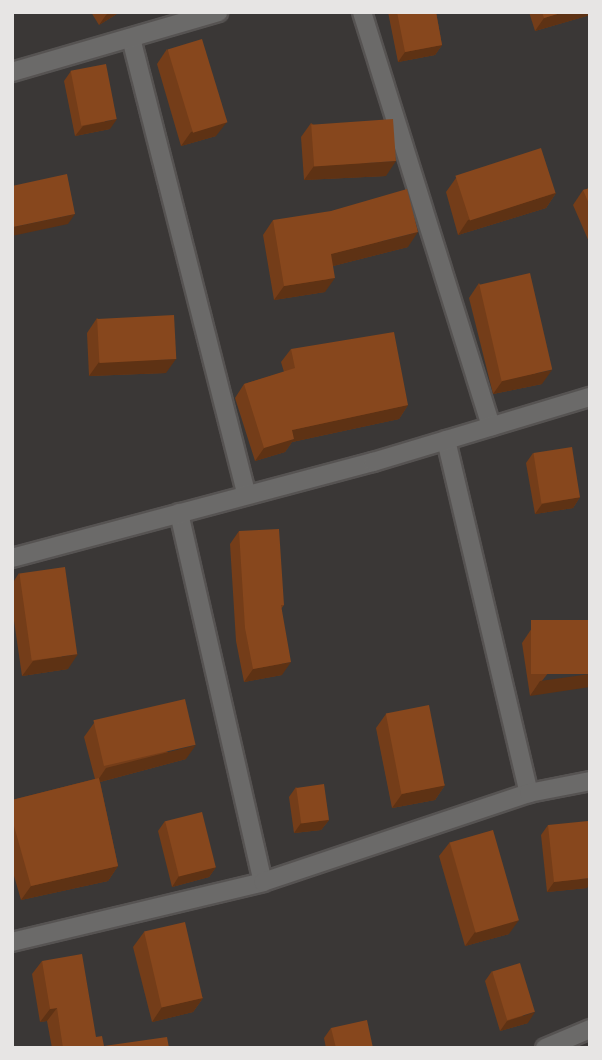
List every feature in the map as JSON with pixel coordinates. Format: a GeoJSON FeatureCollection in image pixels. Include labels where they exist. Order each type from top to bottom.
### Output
{"type":"FeatureCollection","features":[{"type":"Feature","properties":{"kind":"street"},"geometry":{"type":"LineString","coordinates":[[12,72],[218,12]]}},
{"type":"Feature","properties":{"kind":"street"},"geometry":{"type":"LineString","coordinates":[[362,12],[491,426]]}},
{"type":"Feature","properties":{"kind":"street"},"geometry":{"type":"LineString","coordinates":[[131,38],[247,495]]}},
{"type":"Feature","properties":{"kind":"street"},"geometry":{"type":"LineString","coordinates":[[12,558],[446,440],[590,397]]}},
{"type":"Feature","properties":{"kind":"street"},"geometry":{"type":"LineString","coordinates":[[446,440],[529,793]]}},
{"type":"Feature","properties":{"kind":"street"},"geometry":{"type":"LineString","coordinates":[[179,513],[263,881]]}},
{"type":"Feature","properties":{"kind":"street"},"geometry":{"type":"LineString","coordinates":[[12,942],[263,881],[529,793],[590,781]]}},
{"type":"Feature","properties":{"kind":"street"},"geometry":{"type":"LineString","coordinates":[[545,1048],[590,1029]]}},
{"type":"Feature","properties":{"kind":"building"},"geometry":{"type":"Polygon","coordinates":[[[397,12],[436,12],[442,45],[405,52],[397,12]]]}},
{"type":"Feature","properties":{"kind":"building"},"geometry":{"type":"Polygon","coordinates":[[[542,12],[564,12],[544,18],[542,12]]]}},
{"type":"Feature","properties":{"kind":"building"},"geometry":{"type":"Polygon","coordinates":[[[202,39],[227,122],[193,133],[168,50],[202,39]]]}},
{"type":"Feature","properties":{"kind":"building"},"geometry":{"type":"Polygon","coordinates":[[[106,64],[117,119],[81,126],[71,71],[106,64]]]}},
{"type":"Feature","properties":{"kind":"building"},"geometry":{"type":"Polygon","coordinates":[[[393,119],[396,161],[314,167],[311,125],[393,119]]]}},
{"type":"Feature","properties":{"kind":"building"},"geometry":{"type":"Polygon","coordinates":[[[541,148],[556,193],[470,221],[455,176],[541,148]]]}},
{"type":"Feature","properties":{"kind":"building"},"geometry":{"type":"Polygon","coordinates":[[[67,174],[75,214],[13,227],[12,186],[67,174]]]}},
{"type":"Feature","properties":{"kind":"building"},"geometry":{"type":"Polygon","coordinates":[[[590,188],[590,206],[583,190],[590,188]]]}},
{"type":"Feature","properties":{"kind":"building"},"geometry":{"type":"Polygon","coordinates":[[[407,189],[418,232],[331,254],[335,278],[284,286],[273,220],[331,211],[407,189]]]}},
{"type":"Feature","properties":{"kind":"building"},"geometry":{"type":"Polygon","coordinates":[[[530,273],[552,369],[502,381],[479,285],[530,273]]]}},
{"type":"Feature","properties":{"kind":"building"},"geometry":{"type":"Polygon","coordinates":[[[174,315],[176,359],[99,363],[97,319],[174,315]]]}},
{"type":"Feature","properties":{"kind":"building"},"geometry":{"type":"Polygon","coordinates":[[[394,332],[408,405],[292,430],[294,439],[264,448],[244,384],[295,368],[291,349],[394,332]]]}},
{"type":"Feature","properties":{"kind":"building"},"geometry":{"type":"Polygon","coordinates":[[[572,447],[580,497],[541,503],[533,453],[572,447]]]}},
{"type":"Feature","properties":{"kind":"building"},"geometry":{"type":"Polygon","coordinates":[[[279,529],[284,605],[281,605],[291,662],[253,669],[245,628],[239,531],[279,529]]]}},
{"type":"Feature","properties":{"kind":"building"},"geometry":{"type":"Polygon","coordinates":[[[65,567],[77,654],[32,661],[19,573],[65,567]]]}},
{"type":"Feature","properties":{"kind":"building"},"geometry":{"type":"Polygon","coordinates":[[[531,620],[590,620],[590,674],[531,674],[531,620]]]}},
{"type":"Feature","properties":{"kind":"building"},"geometry":{"type":"Polygon","coordinates":[[[185,699],[196,745],[104,766],[93,720],[185,699]]]}},
{"type":"Feature","properties":{"kind":"building"},"geometry":{"type":"Polygon","coordinates":[[[429,705],[445,785],[401,794],[386,713],[429,705]]]}},
{"type":"Feature","properties":{"kind":"building"},"geometry":{"type":"Polygon","coordinates":[[[99,778],[118,866],[31,886],[12,819],[12,800],[99,778]]]}},
{"type":"Feature","properties":{"kind":"building"},"geometry":{"type":"Polygon","coordinates":[[[324,784],[329,820],[301,824],[296,788],[324,784]]]}},
{"type":"Feature","properties":{"kind":"building"},"geometry":{"type":"Polygon","coordinates":[[[202,812],[216,867],[179,876],[165,821],[202,812]]]}},
{"type":"Feature","properties":{"kind":"building"},"geometry":{"type":"Polygon","coordinates":[[[588,821],[590,878],[554,882],[548,825],[588,821]]]}},
{"type":"Feature","properties":{"kind":"building"},"geometry":{"type":"Polygon","coordinates":[[[493,830],[519,920],[476,933],[450,842],[493,830]]]}},
{"type":"Feature","properties":{"kind":"building"},"geometry":{"type":"Polygon","coordinates":[[[185,922],[203,998],[162,1007],[144,931],[185,922]]]}},
{"type":"Feature","properties":{"kind":"building"},"geometry":{"type":"Polygon","coordinates":[[[82,954],[96,1037],[102,1036],[104,1046],[167,1037],[169,1048],[63,1048],[57,1008],[50,1009],[42,961],[82,954]]]}},
{"type":"Feature","properties":{"kind":"building"},"geometry":{"type":"Polygon","coordinates":[[[520,963],[535,1012],[507,1020],[492,971],[520,963]]]}},
{"type":"Feature","properties":{"kind":"building"},"geometry":{"type":"Polygon","coordinates":[[[367,1020],[373,1048],[336,1048],[331,1028],[367,1020]]]}}]}
